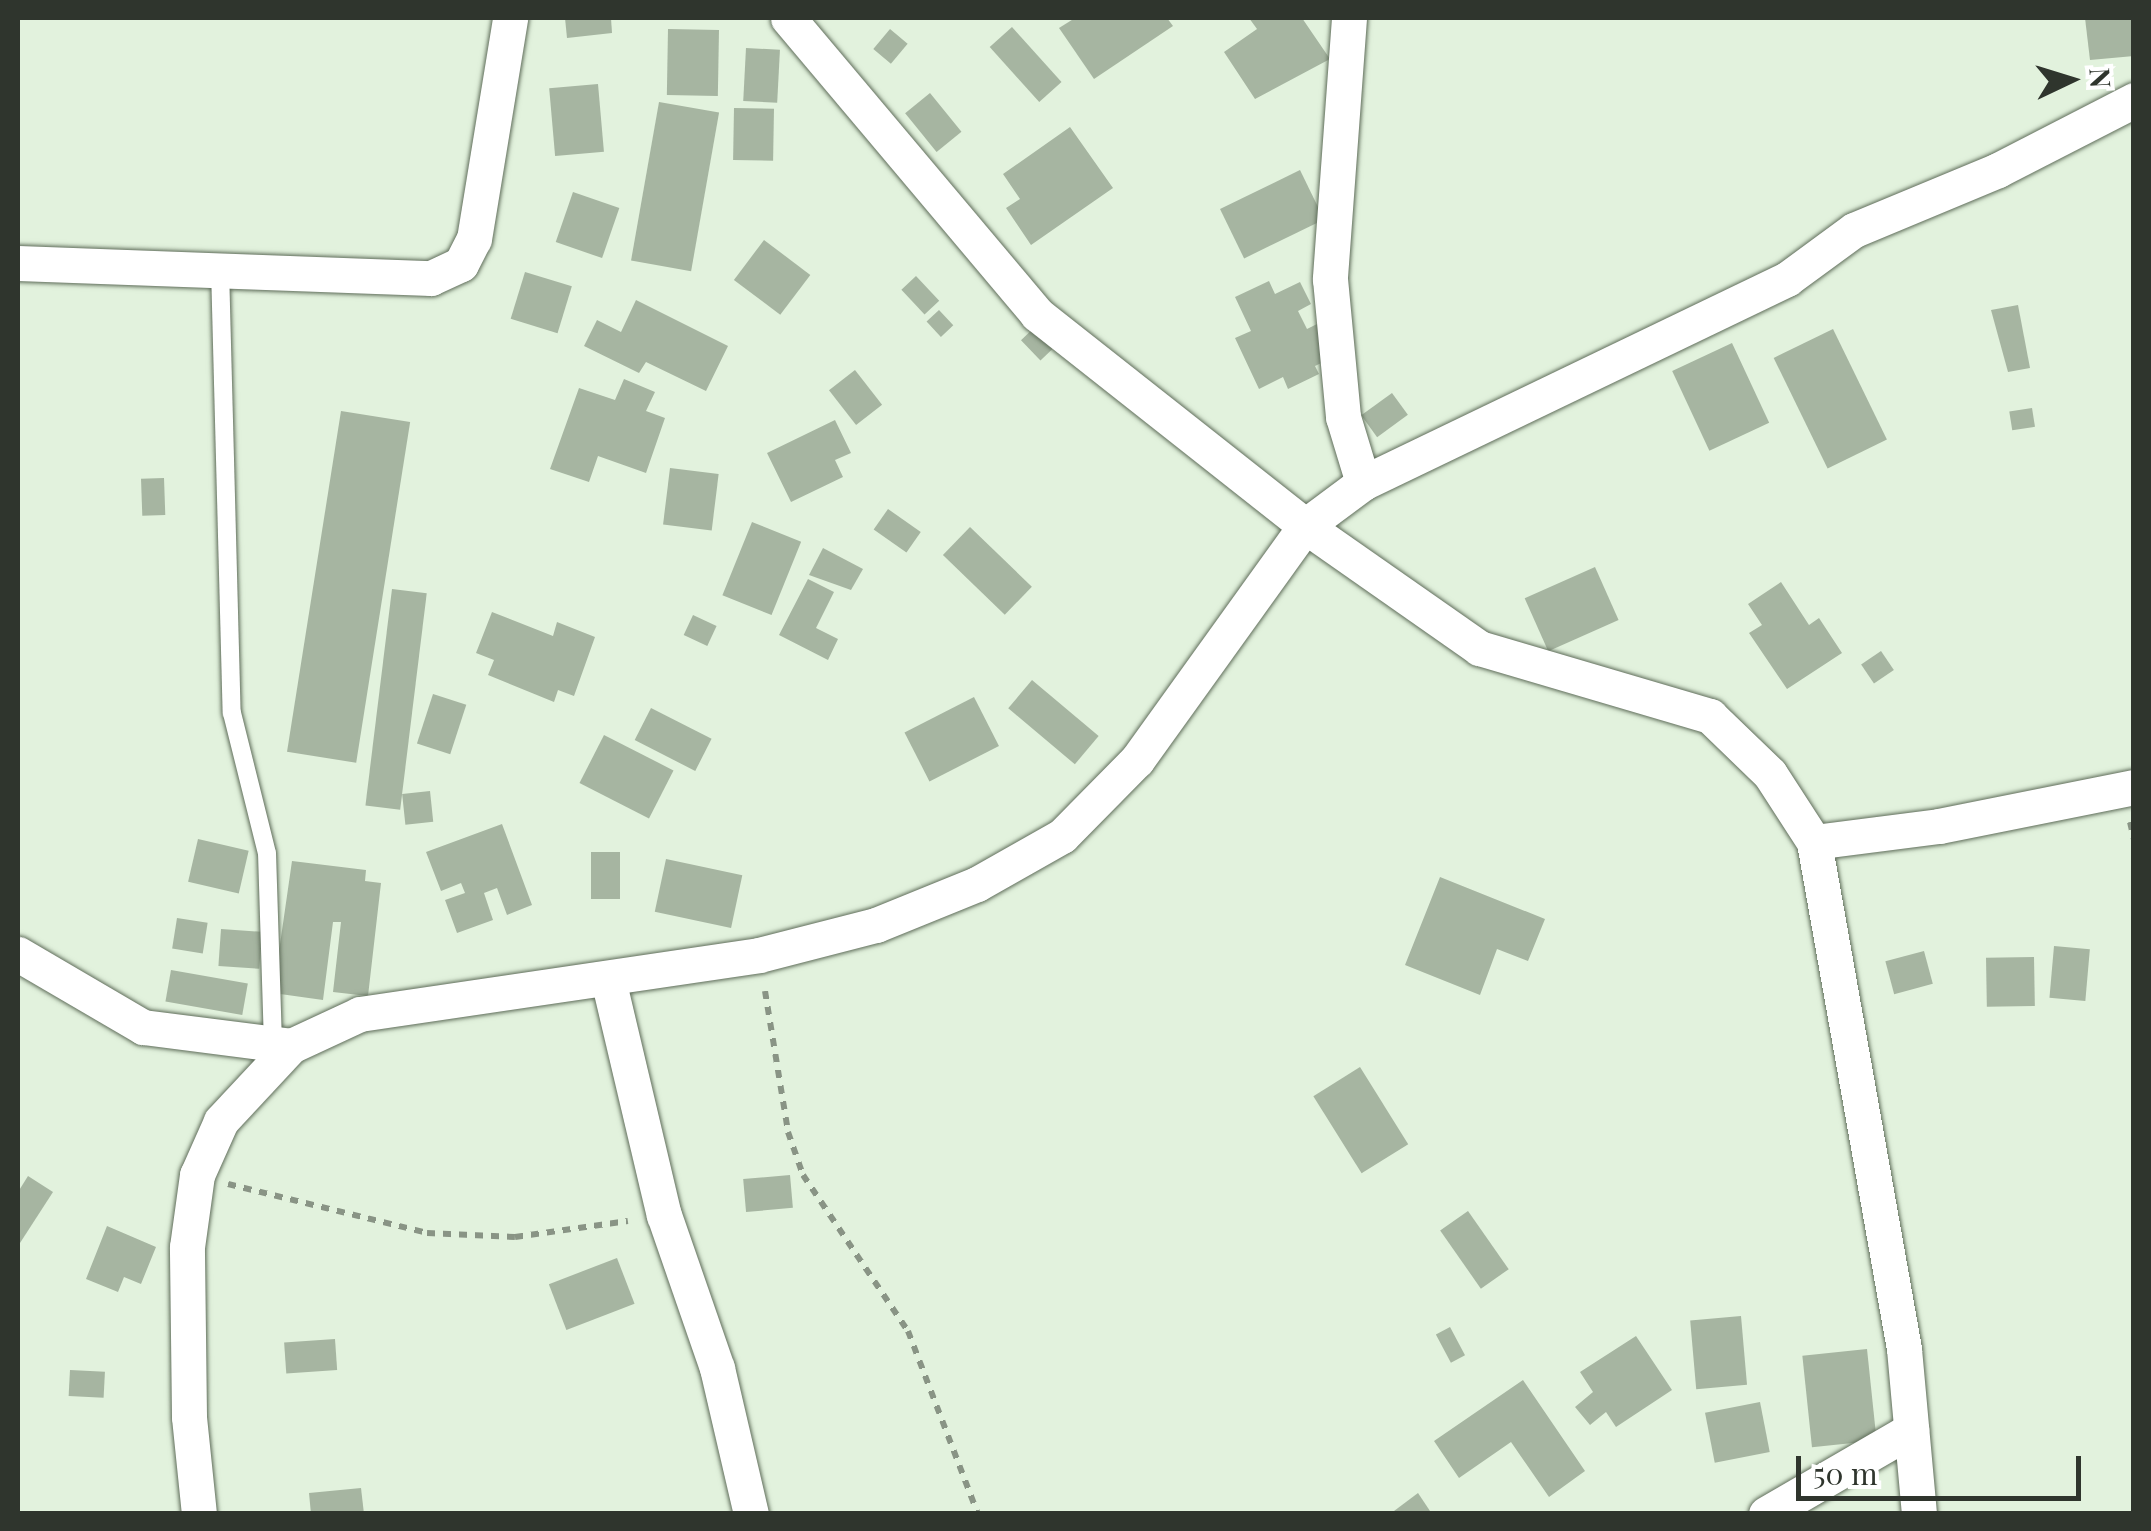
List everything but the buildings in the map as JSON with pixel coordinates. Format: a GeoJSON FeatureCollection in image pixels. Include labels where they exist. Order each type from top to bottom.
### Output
{"type":"FeatureCollection","features":[{"type":"Feature","properties":{"kind":"street"},"geometry":{"type":"LineString","coordinates":[[18,263],[431,278],[462,264],[474,239],[510,18]]}},
{"type":"Feature","properties":{"kind":"street"},"geometry":{"type":"LineString","coordinates":[[788,18],[1037,314],[1305,526],[1479,648],[1710,716],[1770,774],[1814,842],[1904,1348],[1919,1514]]}},
{"type":"Feature","properties":{"kind":"street"},"geometry":{"type":"LineString","coordinates":[[1349,18],[1330,280],[1343,417],[1363,483]]}},
{"type":"Feature","properties":{"kind":"street"},"geometry":{"type":"LineString","coordinates":[[18,954],[143,1026],[282,1044],[360,1014],[759,955],[876,925],[977,884],[1062,836],[1137,760],[1305,526],[1363,483],[1787,279],[1854,230],[2014,163],[2134,100]]}},
{"type":"Feature","properties":{"kind":"street"},"geometry":{"type":"LineString","coordinates":[[1814,842],[1939,826],[2134,787]]}},
{"type":"Feature","properties":{"kind":"street"},"geometry":{"type":"LineString","coordinates":[[608,979],[664,1215],[716,1368],[750,1514]]}},
{"type":"Feature","properties":{"kind":"street"},"geometry":{"type":"LineString","coordinates":[[199,1514],[189,1417],[188,1247],[197,1175],[221,1121],[282,1044]]}},
{"type":"Feature","properties":{"kind":"street"},"geometry":{"type":"LineString","coordinates":[[1766,1514],[1912,1430]]}},
{"type":"Feature","properties":{"kind":"lane"},"geometry":{"type":"LineString","coordinates":[[220,268],[232,713],[267,853],[282,1044]]}},
{"type":"Feature","properties":{"kind":"path"},"geometry":{"type":"LineString","coordinates":[[759,955],[788,1132],[803,1176],[908,1331],[978,1514]]}},
{"type":"Feature","properties":{"kind":"path"},"geometry":{"type":"LineString","coordinates":[[197,1175],[427,1233],[516,1237],[664,1215]]}}]}
